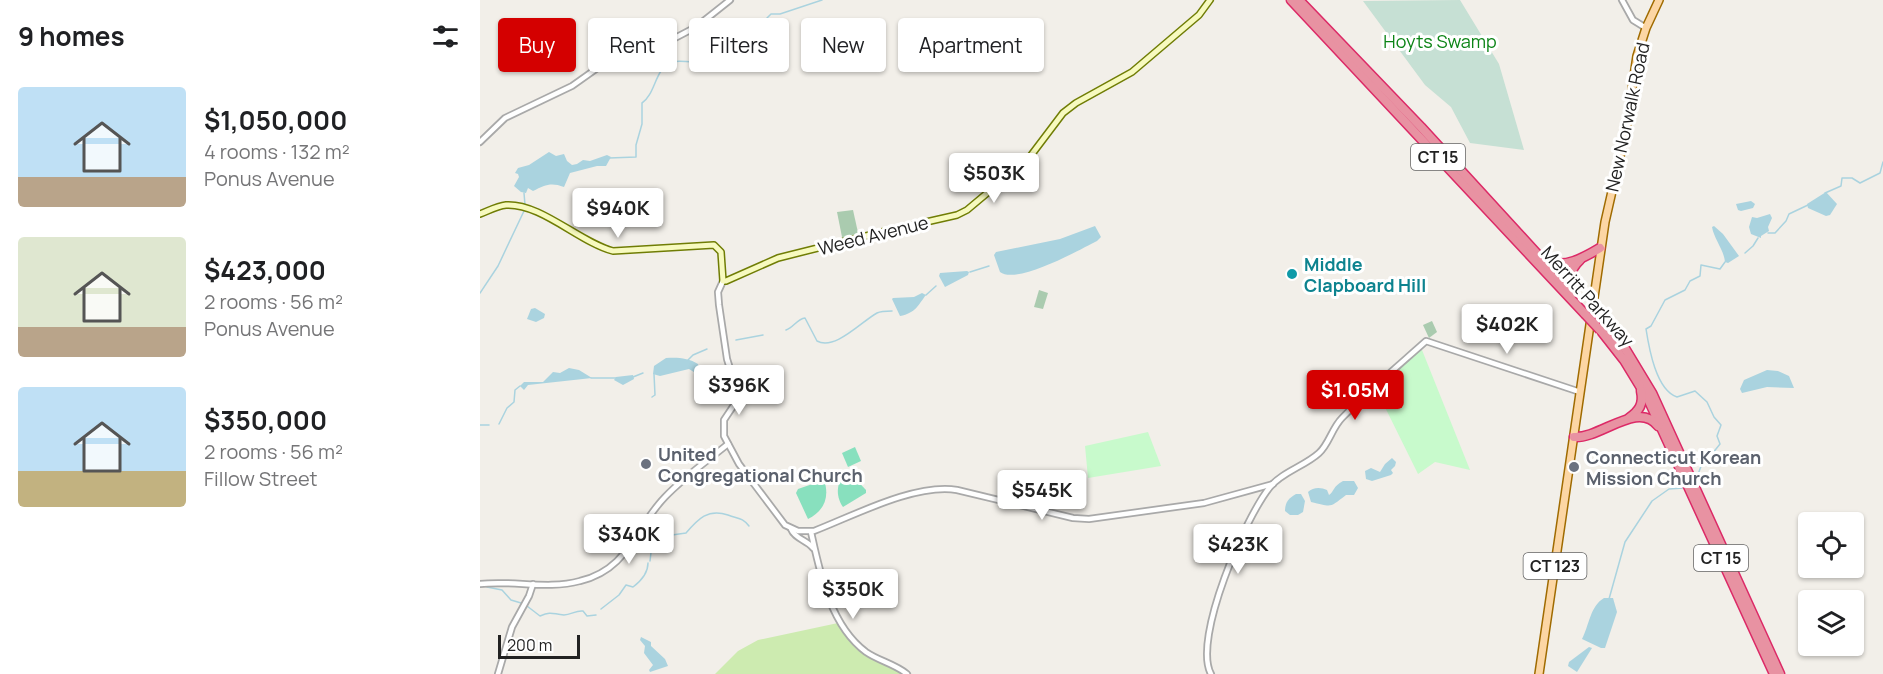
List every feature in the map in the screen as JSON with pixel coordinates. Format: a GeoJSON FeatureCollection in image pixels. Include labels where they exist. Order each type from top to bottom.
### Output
{"type":"FeatureCollection","features":[{"type":"Feature","properties":{"kind":"highway","name":"Merritt Parkway"},"geometry":{"type":"LineString","coordinates":[[1291,0],[1586,311],[1626,350],[1652,393],[1780,674]]}},
{"type":"Feature","properties":{"kind":"highway","name":"Merritt Parkway"},"geometry":{"type":"LineString","coordinates":[[1299,0],[1421,127],[1579,300],[1586,311]]}},
{"type":"Feature","properties":{"kind":"highway"},"geometry":{"type":"LineString","coordinates":[[1532,248],[1551,263],[1563,264],[1600,248]]}},
{"type":"Feature","properties":{"kind":"highway"},"geometry":{"type":"LineString","coordinates":[[1579,300],[1570,278],[1572,270],[1582,257]]}},
{"type":"Feature","properties":{"kind":"highway","name":"Merritt Parkway"},"geometry":{"type":"LineString","coordinates":[[1600,325],[1649,400],[1774,674]]}},
{"type":"Feature","properties":{"kind":"highway"},"geometry":{"type":"LineString","coordinates":[[1574,437],[1586,437],[1629,418],[1640,409],[1642,399],[1636,377]]}},
{"type":"Feature","properties":{"kind":"highway"},"geometry":{"type":"LineString","coordinates":[[1629,418],[1642,417],[1651,420],[1668,442]]}},
{"type":"Feature","properties":{"kind":"main road","name":"Weed Avenue"},"geometry":{"type":"LineString","coordinates":[[723,281],[778,258],[962,213],[1029,158],[1059,116],[1068,108],[1127,76],[1202,11],[1210,0]]}},
{"type":"Feature","properties":{"kind":"main road","name":"New Norwalk Road"},"geometry":{"type":"LineString","coordinates":[[1600,248],[1626,130],[1635,69],[1646,28],[1659,0]]}},
{"type":"Feature","properties":{"kind":"main road"},"geometry":{"type":"LineString","coordinates":[[480,214],[502,206],[524,207],[600,246],[613,250],[714,245],[721,252],[723,281]]}},
{"type":"Feature","properties":{"kind":"main road","name":"CT 123"},"geometry":{"type":"LineString","coordinates":[[1539,674],[1600,248]]}},
{"type":"Feature","properties":{"kind":"street"},"geometry":{"type":"LineString","coordinates":[[480,142],[505,118],[572,86],[619,52],[629,48],[655,45],[675,38],[696,27],[730,0]]}},
{"type":"Feature","properties":{"kind":"street"},"geometry":{"type":"LineString","coordinates":[[1622,0],[1633,20],[1646,28]]}},
{"type":"Feature","properties":{"kind":"street"},"geometry":{"type":"LineString","coordinates":[[723,281],[718,292],[719,305],[727,359],[738,394],[736,402],[727,413],[723,423],[723,432],[739,464],[780,520],[791,529],[802,532],[811,531],[897,498],[937,489],[957,490],[1073,518],[1089,519],[1204,502],[1273,484]]}},
{"type":"Feature","properties":{"kind":"street"},"geometry":{"type":"LineString","coordinates":[[1211,674],[1207,660],[1213,612],[1233,557],[1263,497],[1273,484],[1320,452],[1340,420],[1426,341],[1580,392]]}},
{"type":"Feature","properties":{"kind":"street"},"geometry":{"type":"LineString","coordinates":[[480,584],[502,582],[563,585],[580,582],[598,574],[616,563],[631,547],[649,515],[666,495],[728,444]]}},
{"type":"Feature","properties":{"kind":"street"},"geometry":{"type":"LineString","coordinates":[[1257,488],[1263,497]]}},
{"type":"Feature","properties":{"kind":"street"},"geometry":{"type":"LineString","coordinates":[[791,529],[794,535],[815,550]]}},
{"type":"Feature","properties":{"kind":"street"},"geometry":{"type":"LineString","coordinates":[[811,531],[830,602],[850,635],[866,652],[907,674]]}},
{"type":"Feature","properties":{"kind":"street"},"geometry":{"type":"LineString","coordinates":[[802,532],[803,540]]}},
{"type":"Feature","properties":{"kind":"street"},"geometry":{"type":"LineString","coordinates":[[498,674],[512,627],[533,584]]}},
{"type":"Feature","properties":{"kind":"green space","name":"Hoyts Swamp"},"geometry":{"type":"Polygon","coordinates":[[[1460,0],[1499,64],[1524,150],[1470,143],[1451,107],[1425,85],[1363,1],[1460,0]]]}},
{"type":"Feature","properties":{"kind":"green space"},"geometry":{"type":"Polygon","coordinates":[[[853,210],[859,237],[843,242],[837,212],[853,210]]]}},
{"type":"Feature","properties":{"kind":"green space"},"geometry":{"type":"Polygon","coordinates":[[[1039,290],[1048,293],[1043,309],[1034,307],[1039,290]]]}},
{"type":"Feature","properties":{"kind":"green space"},"geometry":{"type":"Polygon","coordinates":[[[1432,321],[1437,332],[1429,338],[1423,325],[1432,321]]]}},
{"type":"Feature","properties":{"kind":"green space"},"geometry":{"type":"Polygon","coordinates":[[[1420,345],[1470,470],[1435,462],[1418,474],[1376,389],[1405,364],[1420,345]]]}},
{"type":"Feature","properties":{"kind":"green space"},"geometry":{"type":"Polygon","coordinates":[[[1148,432],[1161,466],[1088,478],[1085,446],[1148,432]]]}},
{"type":"Feature","properties":{"kind":"green space"},"geometry":{"type":"Polygon","coordinates":[[[855,447],[861,461],[848,467],[842,453],[855,447]]]}},
{"type":"Feature","properties":{"kind":"green space"},"geometry":{"type":"Polygon","coordinates":[[[848,471],[866,490],[866,493],[843,507],[840,503],[838,488],[841,479],[848,471]]]}},
{"type":"Feature","properties":{"kind":"green space"},"geometry":{"type":"Polygon","coordinates":[[[824,480],[826,498],[822,508],[808,519],[796,493],[798,489],[824,480]]]}},
{"type":"Feature","properties":{"kind":"green space"},"geometry":{"type":"Polygon","coordinates":[[[838,623],[862,653],[903,674],[715,674],[738,651],[758,640],[838,623]]]}},
{"type":"Feature","properties":{"kind":"water"},"geometry":{"type":"Polygon","coordinates":[[[549,152],[556,156],[564,154],[572,165],[607,155],[611,157],[606,166],[570,173],[564,187],[548,185],[533,191],[528,188],[526,193],[521,192],[514,186],[519,177],[515,173],[518,168],[529,165],[549,152]]]}},
{"type":"Feature","properties":{"kind":"water"},"geometry":{"type":"Polygon","coordinates":[[[1826,192],[1837,204],[1830,215],[1826,216],[1808,208],[1807,204],[1826,192]]]}},
{"type":"Feature","properties":{"kind":"water"},"geometry":{"type":"Polygon","coordinates":[[[1751,201],[1755,204],[1753,208],[1738,210],[1736,204],[1751,201]]]}},
{"type":"Feature","properties":{"kind":"water"},"geometry":{"type":"Polygon","coordinates":[[[1770,214],[1772,218],[1768,227],[1769,231],[1761,238],[1751,234],[1749,227],[1752,217],[1757,218],[1770,214]]]}},
{"type":"Feature","properties":{"kind":"water"},"geometry":{"type":"Polygon","coordinates":[[[1095,226],[1101,237],[1097,241],[1063,258],[1020,274],[1008,275],[1000,272],[994,255],[996,252],[1060,239],[1095,226]]]}},
{"type":"Feature","properties":{"kind":"water"},"geometry":{"type":"Polygon","coordinates":[[[1714,226],[1739,256],[1728,263],[1725,262],[1715,236],[1712,227],[1714,226]]]}},
{"type":"Feature","properties":{"kind":"water"},"geometry":{"type":"Polygon","coordinates":[[[967,271],[968,275],[945,287],[939,276],[940,273],[967,271]]]}},
{"type":"Feature","properties":{"kind":"water"},"geometry":{"type":"Polygon","coordinates":[[[922,293],[926,295],[916,308],[900,316],[892,299],[914,297],[922,293]]]}},
{"type":"Feature","properties":{"kind":"water"},"geometry":{"type":"Polygon","coordinates":[[[535,308],[545,314],[544,318],[536,322],[527,319],[531,309],[535,308]]]}},
{"type":"Feature","properties":{"kind":"water"},"geometry":{"type":"Polygon","coordinates":[[[666,358],[683,358],[694,362],[698,364],[700,373],[697,374],[689,369],[660,376],[653,374],[654,366],[666,358]]]}},
{"type":"Feature","properties":{"kind":"water"},"geometry":{"type":"Polygon","coordinates":[[[569,368],[579,370],[592,378],[528,385],[524,390],[520,386],[524,382],[543,382],[553,372],[560,373],[569,368]]]}},
{"type":"Feature","properties":{"kind":"water"},"geometry":{"type":"Polygon","coordinates":[[[1767,370],[1778,371],[1789,376],[1794,388],[1767,387],[1742,393],[1740,389],[1744,380],[1767,370]]]}},
{"type":"Feature","properties":{"kind":"water"},"geometry":{"type":"Polygon","coordinates":[[[633,375],[634,379],[623,385],[614,380],[616,377],[633,375]]]}},
{"type":"Feature","properties":{"kind":"water"},"geometry":{"type":"Polygon","coordinates":[[[761,380],[764,388],[760,395],[751,390],[750,386],[761,380]]]}},
{"type":"Feature","properties":{"kind":"water"},"geometry":{"type":"Polygon","coordinates":[[[1392,458],[1396,462],[1391,475],[1372,481],[1366,479],[1365,471],[1371,468],[1380,472],[1392,458]]]}},
{"type":"Feature","properties":{"kind":"water"},"geometry":{"type":"Polygon","coordinates":[[[1082,473],[1086,475],[1080,482],[1070,484],[1065,482],[1066,478],[1082,473]]]}},
{"type":"Feature","properties":{"kind":"water"},"geometry":{"type":"Polygon","coordinates":[[[1044,476],[1050,480],[1049,485],[1033,484],[1033,480],[1044,476]]]}},
{"type":"Feature","properties":{"kind":"water"},"geometry":{"type":"Polygon","coordinates":[[[1343,481],[1354,481],[1358,488],[1354,495],[1346,495],[1330,505],[1311,502],[1308,492],[1310,490],[1322,488],[1327,490],[1329,495],[1343,481]]]}},
{"type":"Feature","properties":{"kind":"water"},"geometry":{"type":"Polygon","coordinates":[[[1296,494],[1301,494],[1305,501],[1303,512],[1290,515],[1285,511],[1286,505],[1289,499],[1296,494]]]}},
{"type":"Feature","properties":{"kind":"water"},"geometry":{"type":"Polygon","coordinates":[[[1604,598],[1613,598],[1617,612],[1605,648],[1601,648],[1582,639],[1593,611],[1604,598]]]}},
{"type":"Feature","properties":{"kind":"water"},"geometry":{"type":"Polygon","coordinates":[[[641,637],[651,642],[651,646],[665,659],[668,666],[650,672],[653,665],[644,653],[645,646],[640,640],[641,637]]]}},
{"type":"Feature","properties":{"kind":"water"},"geometry":{"type":"Polygon","coordinates":[[[1589,647],[1592,648],[1577,672],[1568,666],[1569,662],[1589,647]]]}},
{"type":"Feature","properties":{"kind":"waterway"},"geometry":{"type":"LineString","coordinates":[[767,18],[771,14],[780,14],[822,0]]}},
{"type":"Feature","properties":{"kind":"waterway"},"geometry":{"type":"LineString","coordinates":[[609,158],[636,157],[636,145],[642,124],[642,103],[647,99],[659,74],[667,65],[675,61],[689,62]]}},
{"type":"Feature","properties":{"kind":"waterway"},"geometry":{"type":"LineString","coordinates":[[1825,193],[1841,186],[1842,178],[1852,178],[1860,183],[1880,173],[1883,162]]}},
{"type":"Feature","properties":{"kind":"waterway"},"geometry":{"type":"LineString","coordinates":[[524,193],[525,205]]}},
{"type":"Feature","properties":{"kind":"waterway"},"geometry":{"type":"LineString","coordinates":[[1768,233],[1775,233],[1789,214],[1808,205]]}},
{"type":"Feature","properties":{"kind":"waterway"},"geometry":{"type":"LineString","coordinates":[[480,293],[498,266],[524,211]]}},
{"type":"Feature","properties":{"kind":"waterway"},"geometry":{"type":"LineString","coordinates":[[1745,253],[1758,238]]}},
{"type":"Feature","properties":{"kind":"waterway"},"geometry":{"type":"LineString","coordinates":[[1697,477],[1703,461],[1708,459],[1720,444],[1717,436],[1721,425],[1714,417],[1707,402],[1695,391],[1677,397],[1664,386],[1655,368],[1646,329],[1651,326],[1665,300],[1685,290],[1690,281],[1700,276],[1701,265],[1720,269],[1725,262]]}},
{"type":"Feature","properties":{"kind":"waterway"},"geometry":{"type":"LineString","coordinates":[[970,272],[989,266]]}},
{"type":"Feature","properties":{"kind":"waterway"},"geometry":{"type":"LineString","coordinates":[[926,295],[936,286]]}},
{"type":"Feature","properties":{"kind":"waterway"},"geometry":{"type":"LineString","coordinates":[[786,330],[805,318],[817,341],[832,342],[848,334],[877,313],[892,311]]}},
{"type":"Feature","properties":{"kind":"waterway"},"geometry":{"type":"LineString","coordinates":[[736,340],[763,335]]}},
{"type":"Feature","properties":{"kind":"waterway"},"geometry":{"type":"LineString","coordinates":[[688,360],[693,355],[707,349]]}},
{"type":"Feature","properties":{"kind":"waterway"},"geometry":{"type":"LineString","coordinates":[[633,377],[643,373]]}},
{"type":"Feature","properties":{"kind":"waterway"},"geometry":{"type":"LineString","coordinates":[[652,397],[655,395],[654,374]]}},
{"type":"Feature","properties":{"kind":"waterway"},"geometry":{"type":"LineString","coordinates":[[591,378],[616,378]]}},
{"type":"Feature","properties":{"kind":"waterway"},"geometry":{"type":"LineString","coordinates":[[499,424],[507,408],[514,402],[515,390],[520,386]]}},
{"type":"Feature","properties":{"kind":"waterway"},"geometry":{"type":"LineString","coordinates":[[480,425],[489,425]]}},
{"type":"Feature","properties":{"kind":"waterway"},"geometry":{"type":"LineString","coordinates":[[1609,599],[1625,542],[1652,501],[1669,489],[1683,488]]}},
{"type":"Feature","properties":{"kind":"waterway"},"geometry":{"type":"LineString","coordinates":[[650,561],[652,544],[658,537],[686,533],[699,519],[709,514],[728,515],[742,520],[749,526]]}},
{"type":"Feature","properties":{"kind":"waterway"},"geometry":{"type":"LineString","coordinates":[[601,609],[619,595],[626,585],[633,587],[639,582],[645,574],[648,563]]}},
{"type":"Feature","properties":{"kind":"waterway"},"geometry":{"type":"LineString","coordinates":[[480,581],[487,581]]}},
{"type":"Feature","properties":{"kind":"waterway"},"geometry":{"type":"LineString","coordinates":[[487,587],[502,590],[511,600],[521,603]]}},
{"type":"Feature","properties":{"kind":"waterway"},"geometry":{"type":"LineString","coordinates":[[527,606],[540,616],[550,613],[567,615],[580,611],[587,616],[596,615]]}},
{"type":"Feature","properties":{"kind":"place","name":"Middle Clapboard Hill"},"geometry":{"type":"Point","coordinates":[1292,274]}},
{"type":"Feature","properties":{"kind":"place","name":"United Congregational Church"},"geometry":{"type":"Point","coordinates":[646,464]}},
{"type":"Feature","properties":{"kind":"place","name":"Connecticut Korean Mission Church"},"geometry":{"type":"Point","coordinates":[1574,467]}}]}
